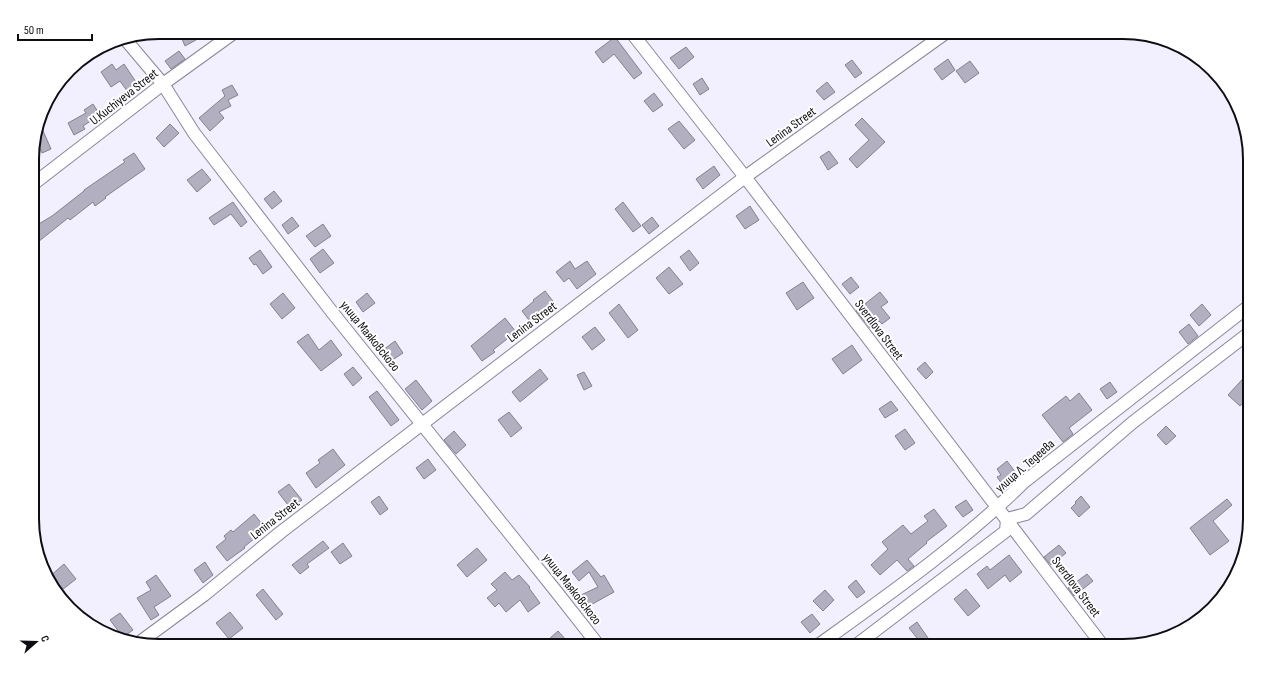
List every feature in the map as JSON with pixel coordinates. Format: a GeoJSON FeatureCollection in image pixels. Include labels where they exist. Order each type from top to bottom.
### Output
{"type":"FeatureCollection","features":[{"type":"Feature","properties":{"kind":"street","name":"U.Kuchiyeva Street"},"geometry":{"type":"LineString","coordinates":[[39,180],[163,84],[224,39]]}},
{"type":"Feature","properties":{"kind":"street","name":"Sverdlova Street"},"geometry":{"type":"LineString","coordinates":[[637,39],[745,177],[1098,639]]}},
{"type":"Feature","properties":{"kind":"street","name":"Lenina Street"},"geometry":{"type":"LineString","coordinates":[[145,638],[204,595],[281,532],[422,423],[745,177],[937,39]]}},
{"type":"Feature","properties":{"kind":"street","name":"улица Маяковского"},"geometry":{"type":"LineString","coordinates":[[129,43],[163,84],[194,133],[332,312],[593,639]]}},
{"type":"Feature","properties":{"kind":"street","name":"улица Л. Тедеева"},"geometry":{"type":"LineString","coordinates":[[827,639],[924,568],[998,508],[1024,482],[1243,311]]}},
{"type":"Feature","properties":{"kind":"street"},"geometry":{"type":"LineString","coordinates":[[864,639],[1006,531],[1007,519],[1026,514],[1132,423],[1243,338]]}},
{"type":"Feature","properties":{"kind":"building"},"geometry":{"type":"Polygon","coordinates":[[[182,39],[196,39],[196,40],[185,46],[182,39]]]}},
{"type":"Feature","properties":{"kind":"building"},"geometry":{"type":"Polygon","coordinates":[[[612,39],[616,39],[642,73],[634,79],[614,54],[603,63],[595,52],[612,39]]]}},
{"type":"Feature","properties":{"kind":"building"},"geometry":{"type":"Polygon","coordinates":[[[686,47],[694,57],[679,69],[670,58],[686,47]]]}},
{"type":"Feature","properties":{"kind":"building"},"geometry":{"type":"Polygon","coordinates":[[[179,51],[185,59],[171,69],[165,61],[179,51]]]}},
{"type":"Feature","properties":{"kind":"building"},"geometry":{"type":"Polygon","coordinates":[[[948,59],[955,70],[942,80],[934,69],[948,59]]]}},
{"type":"Feature","properties":{"kind":"building"},"geometry":{"type":"Polygon","coordinates":[[[852,60],[862,73],[855,78],[845,65],[852,60]]]}},
{"type":"Feature","properties":{"kind":"building"},"geometry":{"type":"Polygon","coordinates":[[[970,61],[979,73],[965,83],[956,71],[970,61]]]}},
{"type":"Feature","properties":{"kind":"building"},"geometry":{"type":"Polygon","coordinates":[[[112,64],[116,70],[124,64],[140,88],[130,95],[120,81],[111,87],[101,72],[112,64]]]}},
{"type":"Feature","properties":{"kind":"building"},"geometry":{"type":"Polygon","coordinates":[[[702,78],[709,89],[700,95],[693,84],[702,78]]]}},
{"type":"Feature","properties":{"kind":"building"},"geometry":{"type":"Polygon","coordinates":[[[827,82],[835,92],[824,100],[816,91],[827,82]]]}},
{"type":"Feature","properties":{"kind":"building"},"geometry":{"type":"Polygon","coordinates":[[[232,85],[238,95],[228,100],[231,106],[219,112],[224,118],[210,131],[199,118],[225,96],[222,90],[232,85]]]}},
{"type":"Feature","properties":{"kind":"building"},"geometry":{"type":"Polygon","coordinates":[[[654,93],[663,105],[653,112],[644,101],[654,93]]]}},
{"type":"Feature","properties":{"kind":"building"},"geometry":{"type":"Polygon","coordinates":[[[93,104],[100,115],[83,126],[85,129],[74,135],[68,123],[86,113],[84,110],[93,104]]]}},
{"type":"Feature","properties":{"kind":"building"},"geometry":{"type":"Polygon","coordinates":[[[862,118],[885,142],[857,168],[849,159],[869,140],[855,125],[862,118]]]}},
{"type":"Feature","properties":{"kind":"building"},"geometry":{"type":"Polygon","coordinates":[[[679,121],[695,140],[684,149],[668,129],[679,121]]]}},
{"type":"Feature","properties":{"kind":"building"},"geometry":{"type":"Polygon","coordinates":[[[170,124],[179,133],[164,147],[156,138],[170,124]]]}},
{"type":"Feature","properties":{"kind":"building"},"geometry":{"type":"Polygon","coordinates":[[[43,130],[51,149],[42,153],[39,148],[43,130]]]}},
{"type":"Feature","properties":{"kind":"building"},"geometry":{"type":"Polygon","coordinates":[[[829,151],[838,163],[828,170],[820,157],[829,151]]]}},
{"type":"Feature","properties":{"kind":"building"},"geometry":{"type":"Polygon","coordinates":[[[134,153],[145,169],[105,197],[106,198],[95,206],[93,202],[70,220],[68,218],[39,241],[39,224],[52,216],[84,190],[125,162],[123,160],[134,153]]]}},
{"type":"Feature","properties":{"kind":"building"},"geometry":{"type":"Polygon","coordinates":[[[714,166],[720,175],[703,189],[696,179],[714,166]]]}},
{"type":"Feature","properties":{"kind":"building"},"geometry":{"type":"Polygon","coordinates":[[[202,169],[211,180],[197,192],[187,180],[202,169]]]}},
{"type":"Feature","properties":{"kind":"building"},"geometry":{"type":"Polygon","coordinates":[[[274,191],[282,201],[272,209],[264,199],[274,191]]]}},
{"type":"Feature","properties":{"kind":"building"},"geometry":{"type":"Polygon","coordinates":[[[233,202],[247,222],[241,227],[231,214],[214,225],[209,218],[233,202]]]}},
{"type":"Feature","properties":{"kind":"building"},"geometry":{"type":"Polygon","coordinates":[[[623,202],[641,226],[633,232],[615,209],[623,202]]]}},
{"type":"Feature","properties":{"kind":"building"},"geometry":{"type":"Polygon","coordinates":[[[750,206],[759,220],[745,229],[736,216],[750,206]]]}},
{"type":"Feature","properties":{"kind":"building"},"geometry":{"type":"Polygon","coordinates":[[[292,217],[299,226],[288,234],[282,225],[292,217]]]}},
{"type":"Feature","properties":{"kind":"building"},"geometry":{"type":"Polygon","coordinates":[[[652,217],[659,226],[649,234],[642,225],[652,217]]]}},
{"type":"Feature","properties":{"kind":"building"},"geometry":{"type":"Polygon","coordinates":[[[323,224],[331,236],[315,247],[306,236],[323,224]]]}},
{"type":"Feature","properties":{"kind":"building"},"geometry":{"type":"Polygon","coordinates":[[[323,249],[334,263],[320,273],[310,259],[323,249]]]}},
{"type":"Feature","properties":{"kind":"building"},"geometry":{"type":"Polygon","coordinates":[[[260,250],[272,267],[263,274],[256,264],[254,265],[249,258],[260,250]]]}},
{"type":"Feature","properties":{"kind":"building"},"geometry":{"type":"Polygon","coordinates":[[[689,250],[699,263],[690,271],[680,257],[689,250]]]}},
{"type":"Feature","properties":{"kind":"building"},"geometry":{"type":"Polygon","coordinates":[[[570,261],[575,269],[587,261],[596,274],[577,289],[569,278],[564,282],[556,272],[570,261]]]}},
{"type":"Feature","properties":{"kind":"building"},"geometry":{"type":"Polygon","coordinates":[[[669,267],[683,284],[669,294],[656,278],[669,267]]]}},
{"type":"Feature","properties":{"kind":"building"},"geometry":{"type":"Polygon","coordinates":[[[851,277],[859,287],[850,294],[842,284],[851,277]]]}},
{"type":"Feature","properties":{"kind":"building"},"geometry":{"type":"Polygon","coordinates":[[[803,282],[814,298],[797,310],[786,293],[803,282]]]}},
{"type":"Feature","properties":{"kind":"building"},"geometry":{"type":"Polygon","coordinates":[[[545,291],[556,305],[532,324],[522,311],[545,291]]]}},
{"type":"Feature","properties":{"kind":"building"},"geometry":{"type":"Polygon","coordinates":[[[880,292],[888,302],[881,307],[890,318],[882,324],[879,321],[870,328],[856,311],[880,292]]]}},
{"type":"Feature","properties":{"kind":"building"},"geometry":{"type":"Polygon","coordinates":[[[283,293],[295,308],[282,319],[270,304],[283,293]]]}},
{"type":"Feature","properties":{"kind":"building"},"geometry":{"type":"Polygon","coordinates":[[[367,293],[375,303],[363,312],[356,302],[367,293]]]}},
{"type":"Feature","properties":{"kind":"building"},"geometry":{"type":"Polygon","coordinates":[[[619,304],[638,330],[628,338],[609,313],[619,304]]]}},
{"type":"Feature","properties":{"kind":"building"},"geometry":{"type":"Polygon","coordinates":[[[1202,304],[1211,315],[1199,326],[1190,315],[1202,304]]]}},
{"type":"Feature","properties":{"kind":"building"},"geometry":{"type":"Polygon","coordinates":[[[505,318],[516,332],[493,350],[495,352],[482,361],[471,346],[505,318]]]}},
{"type":"Feature","properties":{"kind":"building"},"geometry":{"type":"Polygon","coordinates":[[[1189,324],[1198,336],[1188,344],[1179,332],[1189,324]]]}},
{"type":"Feature","properties":{"kind":"building"},"geometry":{"type":"Polygon","coordinates":[[[595,327],[605,340],[592,350],[582,337],[595,327]]]}},
{"type":"Feature","properties":{"kind":"building"},"geometry":{"type":"Polygon","coordinates":[[[308,334],[319,350],[331,340],[342,355],[321,371],[297,342],[308,334]]]}},
{"type":"Feature","properties":{"kind":"building"},"geometry":{"type":"Polygon","coordinates":[[[395,341],[403,353],[391,361],[383,350],[395,341]]]}},
{"type":"Feature","properties":{"kind":"building"},"geometry":{"type":"Polygon","coordinates":[[[852,345],[862,360],[843,374],[832,359],[852,345]]]}},
{"type":"Feature","properties":{"kind":"building"},"geometry":{"type":"Polygon","coordinates":[[[925,362],[933,372],[926,379],[917,369],[925,362]]]}},
{"type":"Feature","properties":{"kind":"building"},"geometry":{"type":"Polygon","coordinates":[[[353,367],[362,378],[353,386],[344,374],[353,367]]]}},
{"type":"Feature","properties":{"kind":"building"},"geometry":{"type":"Polygon","coordinates":[[[540,369],[548,379],[520,402],[512,392],[540,369]]]}},
{"type":"Feature","properties":{"kind":"building"},"geometry":{"type":"Polygon","coordinates":[[[584,372],[592,386],[584,390],[577,375],[584,372]]]}},
{"type":"Feature","properties":{"kind":"building"},"geometry":{"type":"Polygon","coordinates":[[[1243,379],[1243,403],[1240,406],[1228,395],[1243,379]]]}},
{"type":"Feature","properties":{"kind":"building"},"geometry":{"type":"Polygon","coordinates":[[[416,380],[432,401],[422,410],[405,389],[416,380]]]}},
{"type":"Feature","properties":{"kind":"building"},"geometry":{"type":"Polygon","coordinates":[[[1110,382],[1117,392],[1107,399],[1100,389],[1110,382]]]}},
{"type":"Feature","properties":{"kind":"building"},"geometry":{"type":"Polygon","coordinates":[[[377,391],[399,420],[391,426],[369,397],[377,391]]]}},
{"type":"Feature","properties":{"kind":"building"},"geometry":{"type":"Polygon","coordinates":[[[1079,393],[1092,410],[1069,428],[1073,434],[1063,442],[1042,415],[1066,396],[1070,401],[1079,393]]]}},
{"type":"Feature","properties":{"kind":"building"},"geometry":{"type":"Polygon","coordinates":[[[891,401],[898,410],[885,418],[879,409],[891,401]]]}},
{"type":"Feature","properties":{"kind":"building"},"geometry":{"type":"Polygon","coordinates":[[[509,412],[522,428],[511,437],[498,420],[509,412]]]}},
{"type":"Feature","properties":{"kind":"building"},"geometry":{"type":"Polygon","coordinates":[[[1166,426],[1176,436],[1166,445],[1157,435],[1166,426]]]}},
{"type":"Feature","properties":{"kind":"building"},"geometry":{"type":"Polygon","coordinates":[[[905,429],[915,443],[905,450],[895,436],[905,429]]]}},
{"type":"Feature","properties":{"kind":"building"},"geometry":{"type":"Polygon","coordinates":[[[454,431],[466,445],[456,454],[444,440],[454,431]]]}},
{"type":"Feature","properties":{"kind":"building"},"geometry":{"type":"Polygon","coordinates":[[[333,449],[345,465],[316,488],[306,473],[320,463],[318,460],[333,449]]]}},
{"type":"Feature","properties":{"kind":"building"},"geometry":{"type":"Polygon","coordinates":[[[428,459],[436,470],[424,479],[416,468],[428,459]]]}},
{"type":"Feature","properties":{"kind":"building"},"geometry":{"type":"Polygon","coordinates":[[[1007,461],[1016,473],[1011,477],[1014,481],[1005,488],[997,477],[1001,475],[997,469],[1007,461]]]}},
{"type":"Feature","properties":{"kind":"building"},"geometry":{"type":"Polygon","coordinates":[[[289,484],[302,500],[291,509],[278,492],[289,484]]]}},
{"type":"Feature","properties":{"kind":"building"},"geometry":{"type":"Polygon","coordinates":[[[379,496],[388,509],[380,515],[371,502],[379,496]]]}},
{"type":"Feature","properties":{"kind":"building"},"geometry":{"type":"Polygon","coordinates":[[[1081,496],[1090,507],[1079,517],[1071,508],[1081,496]]]}},
{"type":"Feature","properties":{"kind":"building"},"geometry":{"type":"Polygon","coordinates":[[[1227,499],[1232,505],[1213,521],[1229,541],[1210,555],[1190,528],[1227,499]]]}},
{"type":"Feature","properties":{"kind":"building"},"geometry":{"type":"Polygon","coordinates":[[[966,500],[973,510],[963,517],[955,507],[966,500]]]}},
{"type":"Feature","properties":{"kind":"building"},"geometry":{"type":"Polygon","coordinates":[[[934,509],[947,526],[926,542],[927,543],[908,559],[914,566],[907,571],[897,560],[880,575],[871,565],[888,549],[882,542],[903,525],[911,534],[928,521],[924,516],[934,509]]]}},
{"type":"Feature","properties":{"kind":"building"},"geometry":{"type":"Polygon","coordinates":[[[254,514],[266,529],[244,547],[245,548],[227,561],[216,547],[226,539],[224,536],[231,530],[233,532],[254,514]]]}},
{"type":"Feature","properties":{"kind":"building"},"geometry":{"type":"Polygon","coordinates":[[[323,541],[329,548],[307,564],[309,567],[300,574],[292,565],[323,541]]]}},
{"type":"Feature","properties":{"kind":"building"},"geometry":{"type":"Polygon","coordinates":[[[343,543],[352,556],[340,564],[331,552],[343,543]]]}},
{"type":"Feature","properties":{"kind":"building"},"geometry":{"type":"Polygon","coordinates":[[[1059,545],[1066,553],[1051,565],[1044,557],[1059,545]]]}},
{"type":"Feature","properties":{"kind":"building"},"geometry":{"type":"Polygon","coordinates":[[[477,548],[487,560],[467,577],[457,565],[477,548]]]}},
{"type":"Feature","properties":{"kind":"building"},"geometry":{"type":"Polygon","coordinates":[[[1009,555],[1022,572],[1010,582],[1005,575],[988,589],[977,574],[987,566],[990,570],[1009,555]]]}},
{"type":"Feature","properties":{"kind":"building"},"geometry":{"type":"Polygon","coordinates":[[[587,560],[601,577],[604,575],[614,592],[587,607],[581,595],[598,587],[589,572],[579,581],[572,572],[587,560]]]}},
{"type":"Feature","properties":{"kind":"building"},"geometry":{"type":"Polygon","coordinates":[[[205,562],[213,575],[203,583],[194,570],[205,562]]]}},
{"type":"Feature","properties":{"kind":"building"},"geometry":{"type":"Polygon","coordinates":[[[64,564],[76,579],[62,590],[52,574],[64,564]]]}},
{"type":"Feature","properties":{"kind":"building"},"geometry":{"type":"Polygon","coordinates":[[[505,572],[512,580],[519,575],[530,587],[529,588],[540,603],[528,612],[520,600],[506,612],[499,603],[495,607],[487,598],[497,590],[491,584],[505,572]]]}},
{"type":"Feature","properties":{"kind":"building"},"geometry":{"type":"Polygon","coordinates":[[[1087,574],[1093,581],[1074,596],[1068,588],[1087,574]]]}},
{"type":"Feature","properties":{"kind":"building"},"geometry":{"type":"Polygon","coordinates":[[[156,575],[171,596],[154,607],[159,615],[151,620],[137,598],[151,590],[146,582],[156,575]]]}},
{"type":"Feature","properties":{"kind":"building"},"geometry":{"type":"Polygon","coordinates":[[[856,580],[865,592],[857,598],[848,587],[856,580]]]}},
{"type":"Feature","properties":{"kind":"building"},"geometry":{"type":"Polygon","coordinates":[[[263,589],[283,614],[276,620],[256,595],[263,589]]]}},
{"type":"Feature","properties":{"kind":"building"},"geometry":{"type":"Polygon","coordinates":[[[966,589],[980,606],[968,616],[954,599],[966,589]]]}},
{"type":"Feature","properties":{"kind":"building"},"geometry":{"type":"Polygon","coordinates":[[[825,590],[834,600],[823,611],[813,601],[825,590]]]}},
{"type":"Feature","properties":{"kind":"building"},"geometry":{"type":"Polygon","coordinates":[[[230,612],[243,628],[229,639],[216,623],[230,612]]]}},
{"type":"Feature","properties":{"kind":"building"},"geometry":{"type":"Polygon","coordinates":[[[120,613],[133,630],[126,635],[120,633],[110,620],[120,613]]]}},
{"type":"Feature","properties":{"kind":"building"},"geometry":{"type":"Polygon","coordinates":[[[812,614],[820,624],[810,633],[801,622],[812,614]]]}},
{"type":"Feature","properties":{"kind":"building"},"geometry":{"type":"Polygon","coordinates":[[[917,622],[928,638],[918,639],[909,628],[917,622]]]}},
{"type":"Feature","properties":{"kind":"building"},"geometry":{"type":"Polygon","coordinates":[[[558,631],[565,639],[549,639],[558,631]]]}}]}
